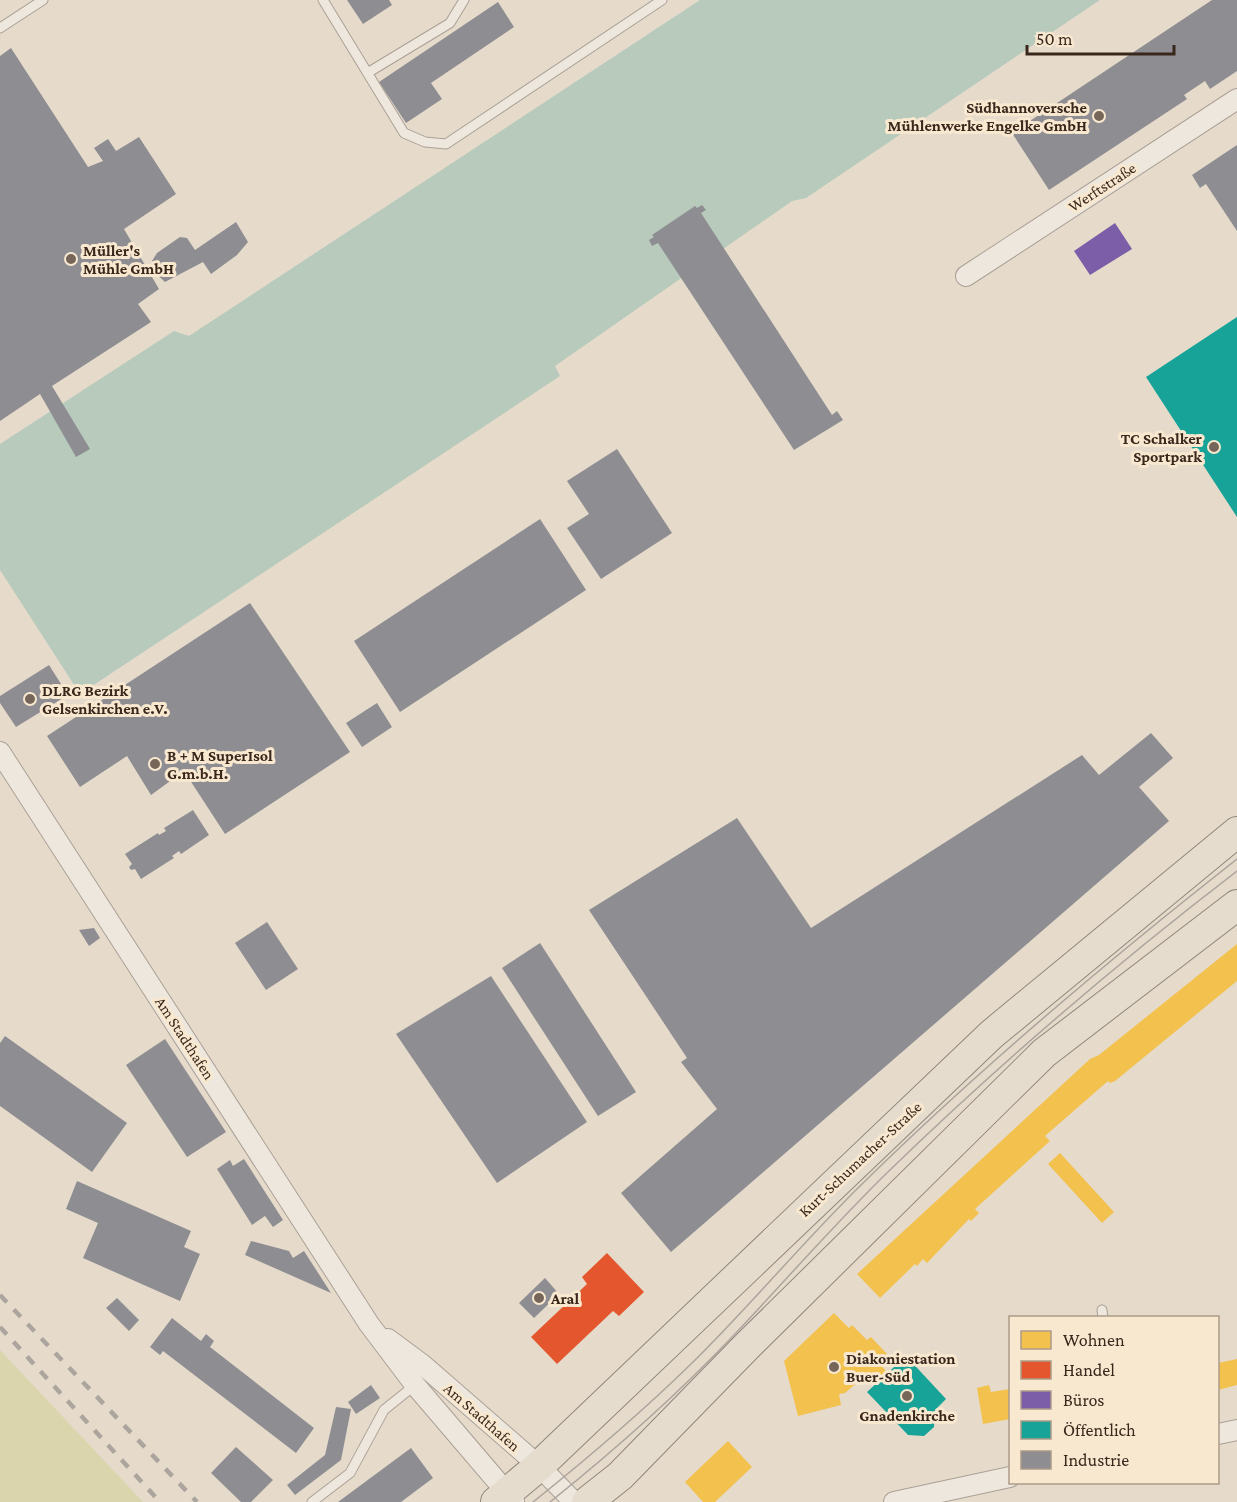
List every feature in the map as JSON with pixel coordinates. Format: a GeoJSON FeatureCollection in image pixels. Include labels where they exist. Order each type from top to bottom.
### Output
{"type":"FeatureCollection","features":[{"type":"Feature","properties":{"kind":"main road","name":"Kurt-Schumacher-Straße"},"geometry":{"type":"LineString","coordinates":[[506,1499],[992,1034],[1237,832]]}},
{"type":"Feature","properties":{"kind":"main road"},"geometry":{"type":"LineString","coordinates":[[587,1502],[620,1476],[756,1337],[1044,1053],[1237,905]]}},
{"type":"Feature","properties":{"kind":"street","name":"Werftstraße"},"geometry":{"type":"LineString","coordinates":[[966,276],[1237,99]]}},
{"type":"Feature","properties":{"kind":"street","name":"Am Stadthafen"},"geometry":{"type":"LineString","coordinates":[[2,758],[369,1324],[506,1499]]}},
{"type":"Feature","properties":{"kind":"street","name":"Am Stadthafen"},"geometry":{"type":"LineString","coordinates":[[369,1324],[423,1365],[539,1466],[574,1502]]}},
{"type":"Feature","properties":{"kind":"street"},"geometry":{"type":"LineString","coordinates":[[1219,1434],[1237,1430]]}},
{"type":"Feature","properties":{"kind":"street"},"geometry":{"type":"LineString","coordinates":[[894,1502],[1009,1477]]}},
{"type":"Feature","properties":{"kind":"lane"},"geometry":{"type":"LineString","coordinates":[[0,28],[43,0]]}},
{"type":"Feature","properties":{"kind":"lane"},"geometry":{"type":"LineString","coordinates":[[323,0],[369,72],[404,133],[424,142],[446,144],[662,0]]}},
{"type":"Feature","properties":{"kind":"lane"},"geometry":{"type":"LineString","coordinates":[[369,72],[450,23],[464,0]]}},
{"type":"Feature","properties":{"kind":"lane"},"geometry":{"type":"LineString","coordinates":[[312,1502],[350,1473],[384,1410],[415,1385]]}},
{"type":"Feature","properties":{"kind":"shaded area"},"geometry":{"type":"Polygon","coordinates":[[[700,0],[1100,0],[806,198],[792,201],[555,366],[560,376],[80,694],[0,570],[0,444],[174,331],[189,336],[700,0]]]}},
{"type":"Feature","properties":{"kind":"shaded area"},"geometry":{"type":"Polygon","coordinates":[[[0,1350],[143,1502],[0,1502],[0,1350]]]}},
{"type":"Feature","properties":{"kind":"building: Wohnen"},"geometry":{"type":"Polygon","coordinates":[[[1237,944],[1237,981],[1115,1081],[1110,1083],[1108,1081],[1045,1136],[1050,1141],[975,1209],[979,1213],[971,1221],[969,1219],[927,1263],[923,1259],[917,1266],[915,1264],[880,1298],[857,1274],[1090,1059],[1099,1055],[1237,944]]]}},
{"type":"Feature","properties":{"kind":"building: Wohnen"},"geometry":{"type":"Polygon","coordinates":[[[1060,1153],[1114,1212],[1102,1223],[1048,1164],[1060,1153]]]}},
{"type":"Feature","properties":{"kind":"building: Wohnen","name":"Diakoniestation Buer-Süd"},"geometry":{"type":"Polygon","coordinates":[[[834,1313],[849,1328],[852,1325],[867,1340],[871,1337],[887,1354],[878,1362],[887,1372],[876,1384],[867,1374],[845,1393],[839,1394],[841,1405],[798,1416],[784,1361],[834,1313]]]}},
{"type":"Feature","properties":{"kind":"building: Wohnen"},"geometry":{"type":"Polygon","coordinates":[[[1237,1359],[1237,1385],[1219,1390],[1219,1363],[1237,1359]]]}},
{"type":"Feature","properties":{"kind":"building: Wohnen"},"geometry":{"type":"Polygon","coordinates":[[[989,1385],[991,1392],[1009,1389],[1009,1419],[983,1424],[977,1388],[989,1385]]]}},
{"type":"Feature","properties":{"kind":"building: Wohnen"},"geometry":{"type":"Polygon","coordinates":[[[728,1441],[752,1467],[715,1502],[703,1502],[685,1482],[728,1441]]]}},
{"type":"Feature","properties":{"kind":"building: Handel"},"geometry":{"type":"Polygon","coordinates":[[[607,1253],[644,1292],[619,1316],[613,1311],[557,1364],[531,1337],[587,1284],[582,1277],[607,1253]]]}},
{"type":"Feature","properties":{"kind":"building: Büros"},"geometry":{"type":"Polygon","coordinates":[[[1115,223],[1132,249],[1090,275],[1074,251],[1115,223]]]}},
{"type":"Feature","properties":{"kind":"building: Öffentlich","name":"TC Schalker Sportpark"},"geometry":{"type":"Polygon","coordinates":[[[1237,317],[1237,517],[1146,377],[1237,317]]]}},
{"type":"Feature","properties":{"kind":"building: Öffentlich","name":"Gnadenkirche"},"geometry":{"type":"Polygon","coordinates":[[[906,1356],[946,1399],[935,1410],[934,1427],[924,1436],[908,1435],[867,1392],[906,1356]]]}},
{"type":"Feature","properties":{"kind":"building: Industrie"},"geometry":{"type":"Polygon","coordinates":[[[347,0],[389,0],[392,5],[363,24],[347,0]]]}},
{"type":"Feature","properties":{"kind":"building: Industrie","name":"Südhannoversche Mühlenwerke Engelke GmbH"},"geometry":{"type":"Polygon","coordinates":[[[1212,0],[1237,0],[1237,71],[1210,89],[1205,81],[1184,95],[1187,99],[1049,190],[1012,133],[1212,0]]]}},
{"type":"Feature","properties":{"kind":"building: Industrie"},"geometry":{"type":"Polygon","coordinates":[[[498,2],[514,27],[431,83],[442,99],[406,123],[379,82],[498,2]]]}},
{"type":"Feature","properties":{"kind":"building: Industrie","name":"Müller's Mühle GmbH"},"geometry":{"type":"Polygon","coordinates":[[[11,48],[88,167],[103,161],[94,148],[108,139],[116,151],[139,137],[176,194],[124,229],[159,289],[138,304],[151,322],[52,386],[90,449],[76,457],[40,394],[0,421],[0,56],[11,48]]]}},
{"type":"Feature","properties":{"kind":"building: Industrie"},"geometry":{"type":"Polygon","coordinates":[[[1237,145],[1237,231],[1206,184],[1200,188],[1192,175],[1237,145]]]}},
{"type":"Feature","properties":{"kind":"building: Industrie"},"geometry":{"type":"Polygon","coordinates":[[[702,205],[706,210],[701,213],[832,415],[837,411],[843,420],[794,450],[658,243],[652,246],[649,240],[654,237],[652,235],[695,206],[697,208],[702,205]]]}},
{"type":"Feature","properties":{"kind":"building: Industrie"},"geometry":{"type":"Polygon","coordinates":[[[236,222],[248,242],[237,255],[211,274],[203,262],[165,282],[151,269],[154,266],[152,261],[157,253],[180,237],[187,238],[195,250],[236,222]]]}},
{"type":"Feature","properties":{"kind":"building: Industrie"},"geometry":{"type":"Polygon","coordinates":[[[617,449],[672,533],[601,579],[567,528],[589,514],[567,481],[617,449]]]}},
{"type":"Feature","properties":{"kind":"building: Industrie"},"geometry":{"type":"Polygon","coordinates":[[[540,519],[586,590],[400,712],[354,641],[540,519]]]}},
{"type":"Feature","properties":{"kind":"building: Industrie"},"geometry":{"type":"Polygon","coordinates":[[[250,603],[350,752],[225,834],[184,771],[151,795],[127,756],[80,787],[47,736],[250,603]]]}},
{"type":"Feature","properties":{"kind":"building: Industrie","name":"DLRG Bezirk Gelsenkirchen e.V."},"geometry":{"type":"Polygon","coordinates":[[[49,665],[68,695],[16,727],[0,703],[0,696],[49,665]]]}},
{"type":"Feature","properties":{"kind":"building: Industrie"},"geometry":{"type":"Polygon","coordinates":[[[377,703],[392,727],[362,747],[346,723],[377,703]]]}},
{"type":"Feature","properties":{"kind":"building: Industrie"},"geometry":{"type":"Polygon","coordinates":[[[1151,733],[1173,758],[1139,787],[1169,821],[671,1252],[621,1193],[717,1109],[681,1062],[687,1058],[589,910],[737,818],[811,928],[1082,755],[1099,775],[1151,733]]]}},
{"type":"Feature","properties":{"kind":"building: Industrie"},"geometry":{"type":"Polygon","coordinates":[[[193,810],[209,835],[181,854],[179,851],[172,856],[174,858],[141,879],[135,869],[131,870],[129,867],[132,864],[125,854],[158,833],[159,835],[166,831],[164,828],[193,810]]]}},
{"type":"Feature","properties":{"kind":"building: Industrie"},"geometry":{"type":"Polygon","coordinates":[[[267,922],[298,969],[266,990],[235,943],[267,922]]]}},
{"type":"Feature","properties":{"kind":"building: Industrie"},"geometry":{"type":"Polygon","coordinates":[[[94,928],[100,938],[89,946],[79,930],[94,928]]]}},
{"type":"Feature","properties":{"kind":"building: Industrie"},"geometry":{"type":"Polygon","coordinates":[[[540,943],[636,1092],[598,1116],[502,968],[540,943]]]}},
{"type":"Feature","properties":{"kind":"building: Industrie"},"geometry":{"type":"Polygon","coordinates":[[[491,976],[587,1122],[497,1183],[396,1034],[491,976]]]}},
{"type":"Feature","properties":{"kind":"building: Industrie"},"geometry":{"type":"Polygon","coordinates":[[[5,1036],[127,1123],[92,1172],[0,1106],[0,1043],[5,1036]]]}},
{"type":"Feature","properties":{"kind":"building: Industrie"},"geometry":{"type":"Polygon","coordinates":[[[165,1039],[226,1132],[187,1157],[126,1065],[165,1039]]]}},
{"type":"Feature","properties":{"kind":"building: Industrie"},"geometry":{"type":"Polygon","coordinates":[[[244,1159],[283,1220],[273,1227],[265,1216],[252,1225],[217,1169],[230,1160],[233,1166],[244,1159]]]}},
{"type":"Feature","properties":{"kind":"building: Industrie"},"geometry":{"type":"Polygon","coordinates":[[[77,1181],[191,1231],[184,1247],[200,1254],[180,1301],[83,1258],[98,1223],[66,1209],[77,1181]]]}},
{"type":"Feature","properties":{"kind":"building: Industrie"},"geometry":{"type":"Polygon","coordinates":[[[251,1241],[289,1251],[293,1258],[304,1251],[331,1293],[245,1255],[251,1241]]]}},
{"type":"Feature","properties":{"kind":"building: Industrie","name":"Aral"},"geometry":{"type":"Polygon","coordinates":[[[545,1278],[559,1294],[534,1318],[519,1303],[545,1278]]]}},
{"type":"Feature","properties":{"kind":"building: Industrie"},"geometry":{"type":"Polygon","coordinates":[[[117,1298],[139,1320],[129,1331],[106,1308],[117,1298]]]}},
{"type":"Feature","properties":{"kind":"building: Industrie"},"geometry":{"type":"Polygon","coordinates":[[[172,1318],[201,1341],[206,1334],[214,1341],[210,1347],[314,1428],[296,1453],[163,1351],[160,1355],[150,1347],[172,1318]]]}},
{"type":"Feature","properties":{"kind":"building: Industrie"},"geometry":{"type":"Polygon","coordinates":[[[371,1385],[380,1398],[356,1414],[348,1402],[371,1385]]]}},
{"type":"Feature","properties":{"kind":"building: Industrie"},"geometry":{"type":"Polygon","coordinates":[[[336,1407],[351,1409],[341,1460],[295,1495],[287,1485],[325,1455],[336,1407]]]}},
{"type":"Feature","properties":{"kind":"building: Industrie"},"geometry":{"type":"Polygon","coordinates":[[[236,1447],[273,1480],[251,1502],[241,1502],[211,1473],[236,1447]]]}},
{"type":"Feature","properties":{"kind":"building: Industrie"},"geometry":{"type":"Polygon","coordinates":[[[411,1448],[433,1478],[401,1502],[338,1502],[411,1448]]]}},
{"type":"Feature","properties":{"kind":"tram line"},"geometry":{"type":"LineString","coordinates":[[533,1502],[614,1435],[673,1382],[839,1208],[951,1100],[1092,977],[1237,859]]}},
{"type":"Feature","properties":{"kind":"tram line"},"geometry":{"type":"LineString","coordinates":[[550,1502],[622,1442],[690,1379],[872,1188],[975,1090],[1104,978],[1237,871]]}},
{"type":"Feature","properties":{"kind":"railway"},"geometry":{"type":"LineString","coordinates":[[0,1295],[197,1502]]}},
{"type":"Feature","properties":{"kind":"railway"},"geometry":{"type":"LineString","coordinates":[[0,1327],[160,1502]]}},
{"type":"Feature","properties":{"kind":"place","name":"Südhannoversche Mühlenwerke Engelke GmbH"},"geometry":{"type":"Point","coordinates":[1099,116]}},
{"type":"Feature","properties":{"kind":"place","name":"Müller's Mühle GmbH"},"geometry":{"type":"Point","coordinates":[71,259]}},
{"type":"Feature","properties":{"kind":"place","name":"TC Schalker Sportpark"},"geometry":{"type":"Point","coordinates":[1214,447]}},
{"type":"Feature","properties":{"kind":"place","name":"DLRG Bezirk Gelsenkirchen e.V."},"geometry":{"type":"Point","coordinates":[30,699]}},
{"type":"Feature","properties":{"kind":"place","name":"B + M SuperIsol G.m.b.H."},"geometry":{"type":"Point","coordinates":[155,764]}},
{"type":"Feature","properties":{"kind":"place","name":"Aral"},"geometry":{"type":"Point","coordinates":[539,1298]}},
{"type":"Feature","properties":{"kind":"place","name":"Diakoniestation Buer-Süd"},"geometry":{"type":"Point","coordinates":[834,1367]}},
{"type":"Feature","properties":{"kind":"place","name":"Gnadenkirche"},"geometry":{"type":"Point","coordinates":[907,1396]}}]}
